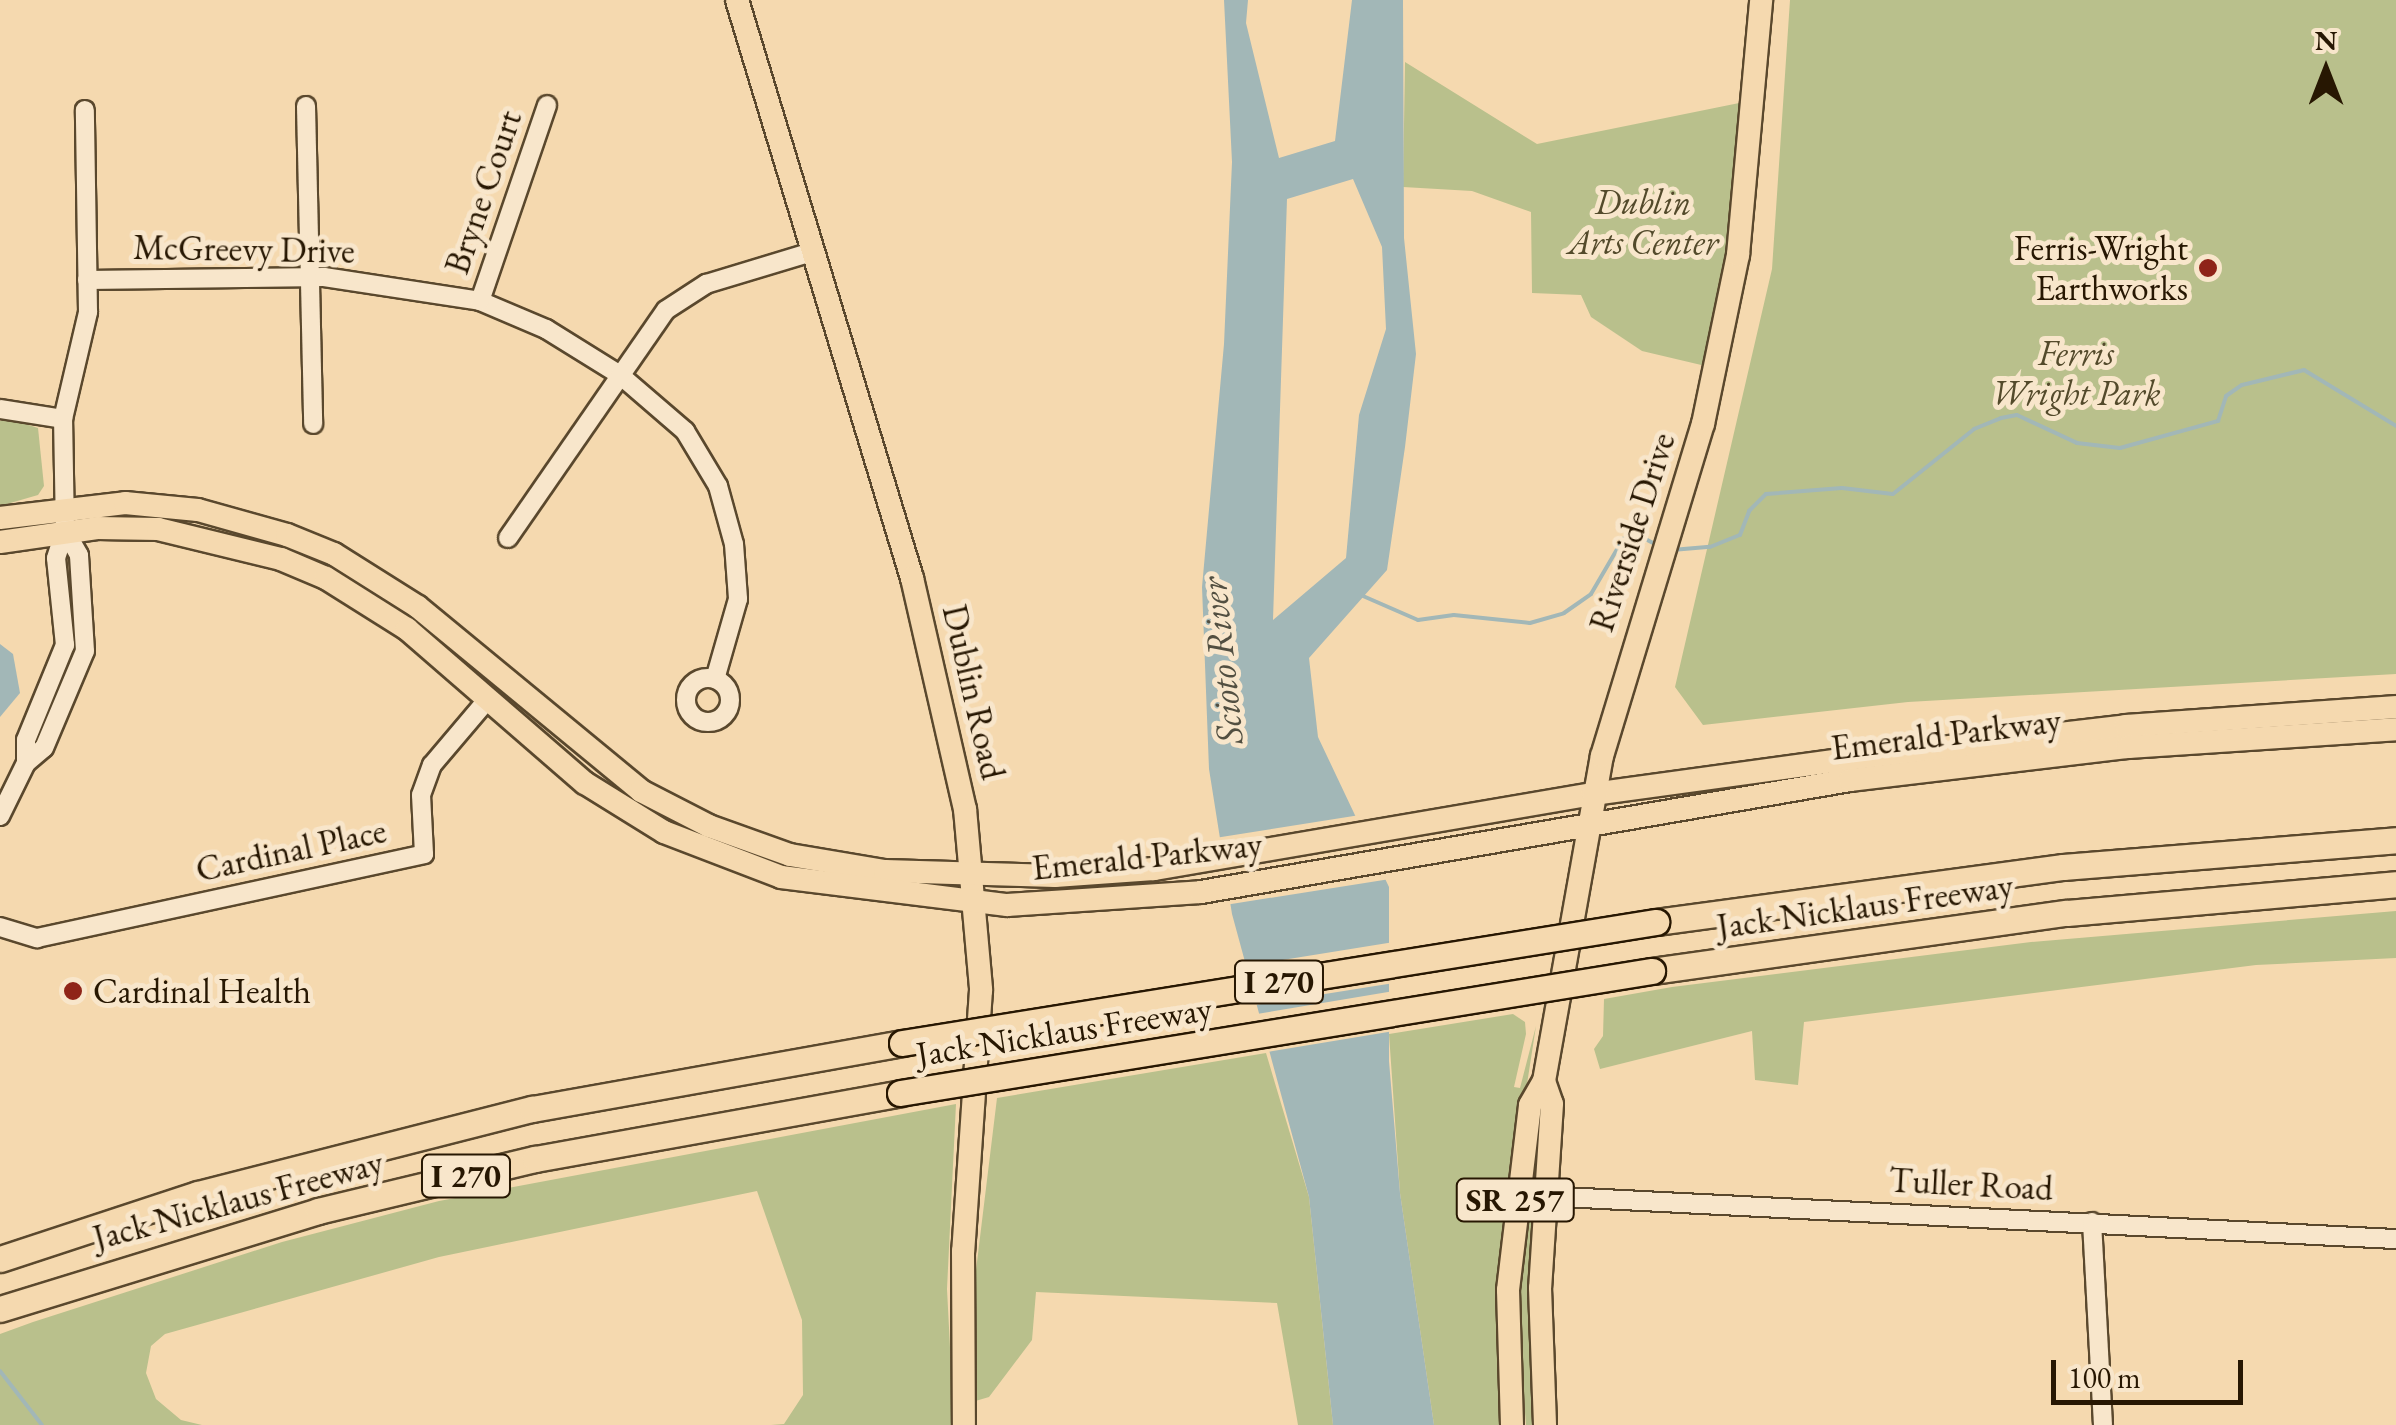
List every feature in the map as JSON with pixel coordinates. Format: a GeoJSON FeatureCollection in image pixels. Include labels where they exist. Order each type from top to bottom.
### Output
{"type":"FeatureCollection","features":[{"type":"Feature","properties":{"kind":"highway","name":"Jack Nicklaus Freeway"},"geometry":{"type":"LineString","coordinates":[[0,1259],[217,1189],[532,1109],[902,1042],[1656,922],[2063,867],[2396,840]]}},
{"type":"Feature","properties":{"kind":"highway","name":"Jack Nicklaus Freeway"},"geometry":{"type":"LineString","coordinates":[[0,1309],[318,1211],[536,1159],[900,1093],[1652,971],[2067,912],[2396,884]]}},
{"type":"Feature","properties":{"kind":"main road","name":"Dublin Road"},"geometry":{"type":"LineString","coordinates":[[737,0],[912,578],[974,874],[981,1038],[964,1237],[964,1425]]}},
{"type":"Feature","properties":{"kind":"main road","name":"Riverside Drive"},"geometry":{"type":"LineString","coordinates":[[1512,1425],[1511,1241],[1530,1105],[1544,1082],[1594,794],[1650,581],[1702,424],[1738,255],[1761,0]]}},
{"type":"Feature","properties":{"kind":"main road","name":"Emerald Parkway"},"geometry":{"type":"LineString","coordinates":[[0,542],[125,504],[198,510],[287,535],[384,583],[599,762],[693,818],[790,855],[836,865],[1055,876],[1184,865],[1594,794],[2126,726],[2396,708]]}},
{"type":"Feature","properties":{"kind":"main road","name":"Emerald Parkway"},"geometry":{"type":"LineString","coordinates":[[0,518],[158,529],[282,559],[370,604],[625,810],[738,864],[823,885],[978,902],[1055,904],[1200,892],[1870,778],[2128,747],[2396,729]]}},
{"type":"Feature","properties":{"kind":"main road","name":"Riverside Drive"},"geometry":{"type":"LineString","coordinates":[[1544,1082],[1552,1104],[1543,1196],[1545,1425]]}},
{"type":"Feature","properties":{"kind":"street","name":"Bryne Court"},"geometry":{"type":"LineString","coordinates":[[480,301],[548,105]]}},
{"type":"Feature","properties":{"kind":"street"},"geometry":{"type":"LineString","coordinates":[[306,106],[313,424]]}},
{"type":"Feature","properties":{"kind":"street"},"geometry":{"type":"LineString","coordinates":[[0,816],[26,763],[26,740],[65,645],[56,558],[64,520],[63,419],[82,358],[87,280],[85,110]]}},
{"type":"Feature","properties":{"kind":"street"},"geometry":{"type":"LineString","coordinates":[[508,538],[656,322],[691,291],[812,252]]}},
{"type":"Feature","properties":{"kind":"street","name":"McGreevy Drive"},"geometry":{"type":"LineString","coordinates":[[87,280],[310,276],[480,301],[546,329],[620,375],[685,431],[718,486],[734,544],[738,599],[715,679]]}},
{"type":"Feature","properties":{"kind":"street"},"geometry":{"type":"LineString","coordinates":[[0,409],[63,419]]}},
{"type":"Feature","properties":{"kind":"street","name":"Cardinal Place"},"geometry":{"type":"LineString","coordinates":[[0,926],[37,938],[424,854],[421,795],[432,765],[488,699]]}},
{"type":"Feature","properties":{"kind":"street","name":"Tuller Road"},"geometry":{"type":"LineString","coordinates":[[1543,1196],[2396,1239]]}},
{"type":"Feature","properties":{"kind":"street"},"geometry":{"type":"LineString","coordinates":[[2092,1222],[2103,1425]]}},
{"type":"Feature","properties":{"kind":"green space","name":"Ferris Wright Park"},"geometry":{"type":"Polygon","coordinates":[[[1790,0],[2396,0],[2396,674],[1908,702],[1703,725],[1675,687],[1772,269],[1790,0]]]}},
{"type":"Feature","properties":{"kind":"green space","name":"Dublin Arts Center"},"geometry":{"type":"Polygon","coordinates":[[[1405,62],[1537,144],[1754,100],[1714,368],[1642,351],[1591,317],[1581,295],[1532,293],[1531,212],[1472,191],[1403,187],[1405,62]]]}},
{"type":"Feature","properties":{"kind":"green space"},"geometry":{"type":"Polygon","coordinates":[[[10,419],[38,428],[44,486],[38,495],[0,506],[0,421],[10,419]]]}},
{"type":"Feature","properties":{"kind":"green space"},"geometry":{"type":"Polygon","coordinates":[[[2396,911],[2396,958],[2256,965],[1804,1022],[1798,1085],[1755,1080],[1752,1031],[1600,1069],[1594,1049],[1603,1036],[1604,999],[1672,987],[2031,942],[2396,911]]]}},
{"type":"Feature","properties":{"kind":"green space"},"geometry":{"type":"Polygon","coordinates":[[[1513,1014],[1525,1022],[1526,1034],[1514,1087],[1520,1088],[1536,1026],[1501,1252],[1505,1425],[1434,1425],[1400,1193],[1389,1034],[1513,1014]]]}},
{"type":"Feature","properties":{"kind":"green space"},"geometry":{"type":"Polygon","coordinates":[[[1266,1053],[1309,1197],[1333,1425],[1298,1425],[1277,1303],[1036,1292],[1032,1340],[989,1397],[972,1402],[976,1270],[997,1098],[1266,1053]]]}},
{"type":"Feature","properties":{"kind":"green space"},"geometry":{"type":"Polygon","coordinates":[[[956,1104],[947,1289],[954,1425],[771,1425],[784,1424],[803,1395],[802,1320],[757,1191],[439,1257],[165,1334],[151,1346],[146,1373],[156,1399],[181,1420],[202,1425],[0,1425],[0,1334],[33,1322],[282,1242],[439,1201],[956,1104]]]}},
{"type":"Feature","properties":{"kind":"green space"},"geometry":{"type":"Polygon","coordinates":[[[1531,1195],[1538,1425],[1526,1425],[1516,1299],[1531,1195]]]}},
{"type":"Feature","properties":{"kind":"water","name":"Scioto River"},"geometry":{"type":"Polygon","coordinates":[[[1224,0],[1248,0],[1246,23],[1279,158],[1335,141],[1352,0],[1403,0],[1404,238],[1416,354],[1405,447],[1387,570],[1309,658],[1318,737],[1389,887],[1389,1061],[1400,1193],[1434,1425],[1333,1425],[1309,1197],[1232,914],[1209,769],[1202,587],[1224,344],[1232,162],[1224,0]],[[1353,179],[1287,199],[1273,620],[1346,558],[1359,415],[1386,329],[1382,247],[1353,179]]]}},
{"type":"Feature","properties":{"kind":"water"},"geometry":{"type":"Polygon","coordinates":[[[0,644],[13,654],[20,693],[0,717],[0,644]]]}},
{"type":"Feature","properties":{"kind":"pier"},"geometry":{"type":"Polygon","coordinates":[[[1360,815],[1390,879],[1225,905],[1215,838],[1360,815]]]}},
{"type":"Feature","properties":{"kind":"pier"},"geometry":{"type":"Polygon","coordinates":[[[1394,942],[1394,983],[1249,1006],[1239,967],[1394,942]]]}},
{"type":"Feature","properties":{"kind":"pier"},"geometry":{"type":"Polygon","coordinates":[[[1394,991],[1394,1031],[1261,1053],[1251,1015],[1394,991]]]}},
{"type":"Feature","properties":{"kind":"waterway"},"geometry":{"type":"LineString","coordinates":[[1672,550],[1710,547],[1740,535],[1749,511],[1766,494],[1842,488],[1893,494],[1974,429],[2017,415],[2077,443],[2120,448],[2218,421],[2226,396],[2242,385],[2304,370],[2396,426]]}},
{"type":"Feature","properties":{"kind":"waterway"},"geometry":{"type":"LineString","coordinates":[[1363,596],[1418,620],[1454,615],[1530,623],[1564,613],[1591,594],[1623,539],[1638,535],[1653,543]]}},
{"type":"Feature","properties":{"kind":"waterway"},"geometry":{"type":"LineString","coordinates":[[0,1371],[42,1425]]}},
{"type":"Feature","properties":{"kind":"place","name":"Ferris-Wright Earthworks"},"geometry":{"type":"Point","coordinates":[2208,268]}},
{"type":"Feature","properties":{"kind":"place","name":"Cardinal Health"},"geometry":{"type":"Point","coordinates":[73,991]}}]}
